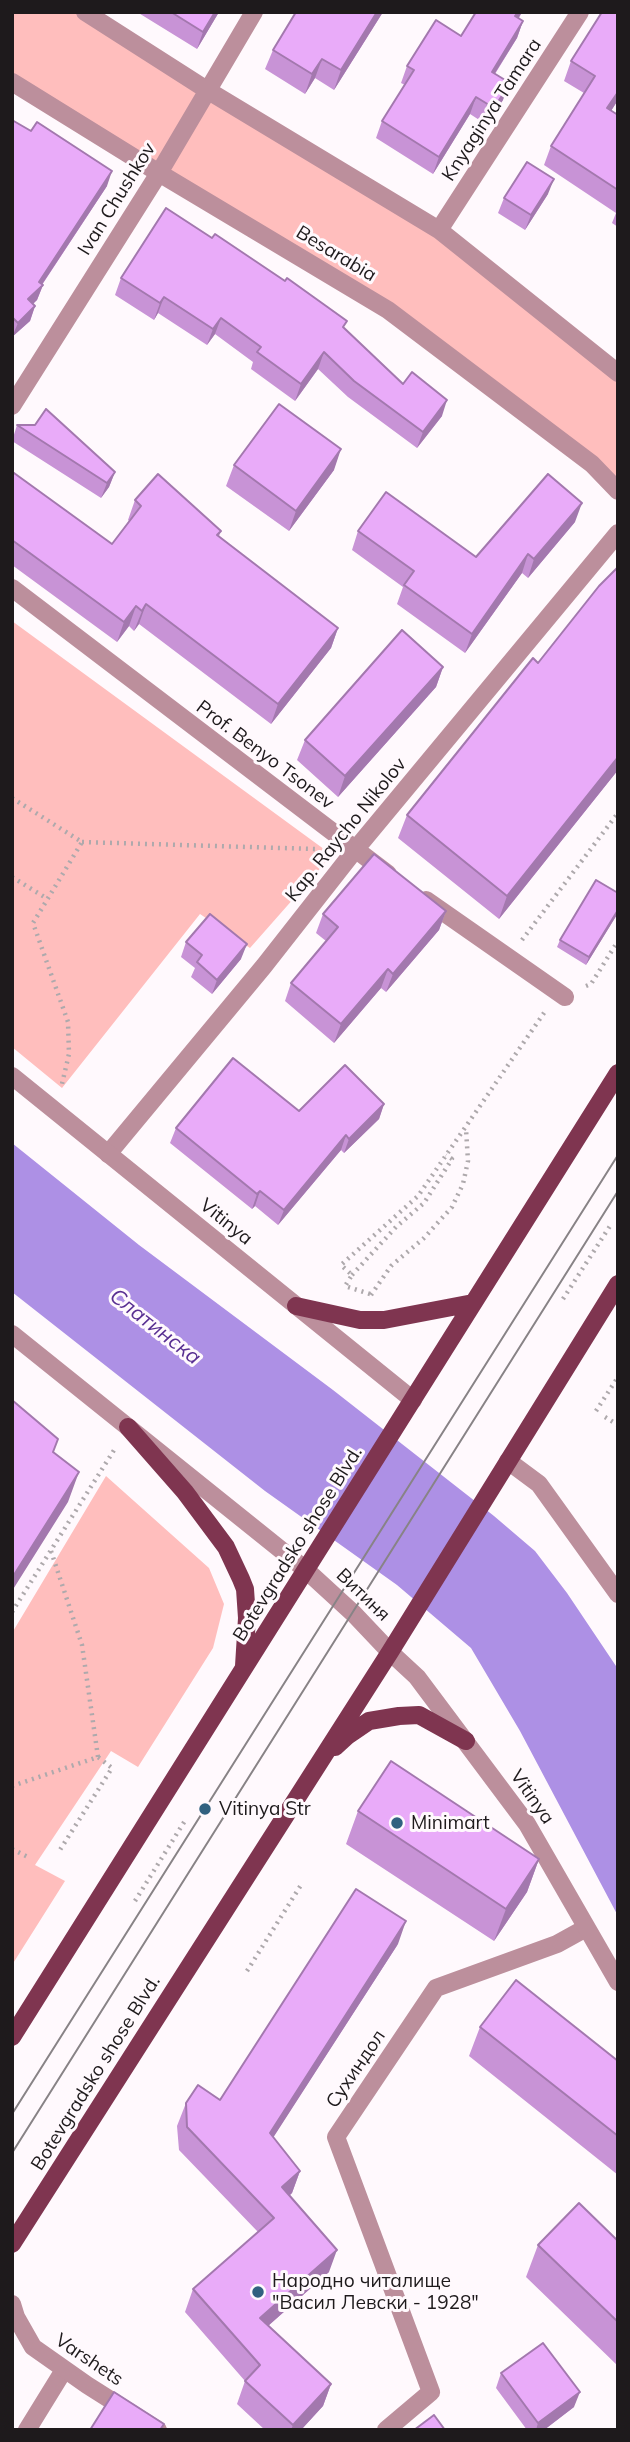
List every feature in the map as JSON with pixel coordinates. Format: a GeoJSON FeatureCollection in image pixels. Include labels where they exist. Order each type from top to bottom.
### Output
{"type":"FeatureCollection","features":[{"type":"Feature","properties":{"kind":"main road","name":"Botevgradsko shose Blvd."},"geometry":{"type":"LineString","coordinates":[[12,2037],[618,1073]]}},
{"type":"Feature","properties":{"kind":"main road","name":"Botevgradsko shose Blvd."},"geometry":{"type":"LineString","coordinates":[[12,2244],[390,1651],[618,1284]]}},
{"type":"Feature","properties":{"kind":"main road"},"geometry":{"type":"LineString","coordinates":[[296,1306],[360,1320],[384,1320],[473,1303]]}},
{"type":"Feature","properties":{"kind":"main road"},"geometry":{"type":"LineString","coordinates":[[128,1427],[184,1492],[226,1547],[245,1589],[247,1618],[243,1670]]}},
{"type":"Feature","properties":{"kind":"main road"},"geometry":{"type":"LineString","coordinates":[[318,1764],[347,1735],[369,1721],[388,1717],[419,1715],[466,1741]]}},
{"type":"Feature","properties":{"kind":"street"},"geometry":{"type":"LineString","coordinates":[[85,12],[207,90],[439,230],[618,373]]}},
{"type":"Feature","properties":{"kind":"street","name":"Ivan Chushkov"},"geometry":{"type":"LineString","coordinates":[[12,405],[159,173],[254,12]]}},
{"type":"Feature","properties":{"kind":"street","name":"Knyaginya Tamara"},"geometry":{"type":"LineString","coordinates":[[439,230],[580,12]]}},
{"type":"Feature","properties":{"kind":"street","name":"Besarabia"},"geometry":{"type":"LineString","coordinates":[[12,82],[388,310],[592,464],[618,491]]}},
{"type":"Feature","properties":{"kind":"street","name":"Kap. Raycho Nikolov"},"geometry":{"type":"LineString","coordinates":[[108,1154],[618,533]]}},
{"type":"Feature","properties":{"kind":"street","name":"Prof. Benyo Tsonev"},"geometry":{"type":"LineString","coordinates":[[12,588],[355,850],[565,997]]}},
{"type":"Feature","properties":{"kind":"street","name":"Vitinya"},"geometry":{"type":"LineString","coordinates":[[12,1076],[413,1400]]}},
{"type":"Feature","properties":{"kind":"street"},"geometry":{"type":"LineString","coordinates":[[12,1334],[306,1570]]}},
{"type":"Feature","properties":{"kind":"street"},"geometry":{"type":"LineString","coordinates":[[508,1461],[539,1484],[618,1594]]}},
{"type":"Feature","properties":{"kind":"street","name":"Витиня"},"geometry":{"type":"LineString","coordinates":[[306,1570],[390,1651]]}},
{"type":"Feature","properties":{"kind":"street","name":"Vitinya"},"geometry":{"type":"LineString","coordinates":[[390,1651],[417,1677],[527,1824],[618,1982]]}},
{"type":"Feature","properties":{"kind":"street","name":"Сухиндол"},"geometry":{"type":"LineString","coordinates":[[386,2430],[431,2392],[336,2137],[436,1988],[557,1944],[586,1928]]}},
{"type":"Feature","properties":{"kind":"street","name":"Varshets"},"geometry":{"type":"LineString","coordinates":[[12,2304],[16,2317],[33,2347],[158,2430]]}},
{"type":"Feature","properties":{"kind":"street","name":"Varshets"},"geometry":{"type":"LineString","coordinates":[[12,2344],[33,2347]]}},
{"type":"Feature","properties":{"kind":"street"},"geometry":{"type":"LineString","coordinates":[[27,2430],[64,2370]]}},
{"type":"Feature","properties":{"kind":"path"},"geometry":{"type":"LineString","coordinates":[[12,798],[82,842],[355,850]]}},
{"type":"Feature","properties":{"kind":"path"},"geometry":{"type":"LineString","coordinates":[[508,958],[618,813]]}},
{"type":"Feature","properties":{"kind":"path"},"geometry":{"type":"LineString","coordinates":[[49,1106],[61,1088],[69,1054],[68,1022],[33,923],[82,842]]}},
{"type":"Feature","properties":{"kind":"path"},"geometry":{"type":"LineString","coordinates":[[12,877],[46,898]]}},
{"type":"Feature","properties":{"kind":"path"},"geometry":{"type":"LineString","coordinates":[[352,1275],[341,1265],[418,1196],[543,1012],[591,984],[618,942]]}},
{"type":"Feature","properties":{"kind":"path"},"geometry":{"type":"LineString","coordinates":[[371,1295],[391,1266],[424,1238],[452,1207],[463,1184],[468,1161],[466,1128]]}},
{"type":"Feature","properties":{"kind":"path"},"geometry":{"type":"LineString","coordinates":[[378,1304],[371,1295],[345,1286],[396,1227],[424,1203],[452,1159],[446,1154]]}},
{"type":"Feature","properties":{"kind":"path"},"geometry":{"type":"LineString","coordinates":[[563,1298],[610,1226]]}},
{"type":"Feature","properties":{"kind":"path"},"geometry":{"type":"LineString","coordinates":[[596,1411],[618,1377]]}},
{"type":"Feature","properties":{"kind":"path"},"geometry":{"type":"LineString","coordinates":[[605,1417],[618,1425]]}},
{"type":"Feature","properties":{"kind":"path"},"geometry":{"type":"LineString","coordinates":[[12,1612],[128,1427]]}},
{"type":"Feature","properties":{"kind":"path"},"geometry":{"type":"LineString","coordinates":[[51,1551],[82,1645],[98,1757],[112,1768],[58,1853]]}},
{"type":"Feature","properties":{"kind":"path"},"geometry":{"type":"LineString","coordinates":[[12,1786],[98,1757]]}},
{"type":"Feature","properties":{"kind":"path"},"geometry":{"type":"LineString","coordinates":[[135,1901],[186,1819]]}},
{"type":"Feature","properties":{"kind":"path"},"geometry":{"type":"LineString","coordinates":[[12,1849],[30,1858]]}},
{"type":"Feature","properties":{"kind":"path"},"geometry":{"type":"LineString","coordinates":[[247,1971],[301,1885]]}},
{"type":"Feature","properties":{"kind":"shaded area"},"geometry":{"type":"Polygon","coordinates":[[[12,12],[85,12],[439,230],[618,373],[618,491],[388,310],[12,82],[12,12]]]}},
{"type":"Feature","properties":{"kind":"shaded area"},"geometry":{"type":"Polygon","coordinates":[[[12,621],[332,855],[250,948],[200,914],[62,1088],[12,1047],[12,621]]]}},
{"type":"Feature","properties":{"kind":"shaded area"},"geometry":{"type":"Polygon","coordinates":[[[106,1476],[209,1568],[224,1604],[213,1648],[138,1767],[111,1751],[35,1865],[65,1881],[12,1965],[12,1633],[106,1476]]]}},
{"type":"Feature","properties":{"kind":"water","name":"Слатинска"},"geometry":{"type":"Polygon","coordinates":[[[12,1143],[139,1245],[333,1390],[535,1551],[618,1669],[618,1916],[520,1731],[471,1648],[397,1585],[265,1491],[12,1292],[12,1143]]]}},
{"type":"Feature","properties":{"kind":"building"},"geometry":{"type":"Polygon","coordinates":[[[171,12],[215,12],[203,32],[171,12]]]}},
{"type":"Feature","properties":{"kind":"building"},"geometry":{"type":"Polygon","coordinates":[[[296,12],[377,12],[341,70],[322,59],[312,74],[273,50],[296,12]]]}},
{"type":"Feature","properties":{"kind":"building"},"geometry":{"type":"Polygon","coordinates":[[[476,12],[518,12],[515,16],[523,21],[492,72],[510,83],[494,108],[476,97],[439,157],[382,121],[414,70],[407,66],[436,20],[461,36],[476,12]]]}},
{"type":"Feature","properties":{"kind":"building"},"geometry":{"type":"Polygon","coordinates":[[[602,12],[618,12],[618,92],[607,108],[618,115],[618,190],[551,146],[595,76],[571,61],[602,12]]]}},
{"type":"Feature","properties":{"kind":"building"},"geometry":{"type":"Polygon","coordinates":[[[12,120],[31,131],[37,122],[112,171],[39,282],[43,285],[28,299],[35,306],[18,323],[12,317],[12,120]]]}},
{"type":"Feature","properties":{"kind":"building"},"geometry":{"type":"Polygon","coordinates":[[[527,162],[554,179],[531,215],[504,198],[527,162]]]}},
{"type":"Feature","properties":{"kind":"building"},"geometry":{"type":"Polygon","coordinates":[[[166,208],[212,238],[215,234],[285,281],[287,278],[347,321],[343,327],[403,384],[412,372],[447,400],[423,432],[354,381],[324,352],[301,384],[257,352],[261,347],[221,318],[213,329],[164,297],[160,303],[121,278],[166,208]]]}},
{"type":"Feature","properties":{"kind":"building"},"geometry":{"type":"Polygon","coordinates":[[[279,404],[341,449],[296,511],[234,465],[279,404]]]}},
{"type":"Feature","properties":{"kind":"building"},"geometry":{"type":"Polygon","coordinates":[[[46,409],[115,472],[107,483],[17,425],[35,425],[46,409]]]}},
{"type":"Feature","properties":{"kind":"building"},"geometry":{"type":"Polygon","coordinates":[[[14,473],[112,544],[141,506],[135,500],[158,474],[221,531],[217,535],[338,628],[278,704],[146,604],[142,611],[136,606],[124,622],[12,540],[14,473]]]}},
{"type":"Feature","properties":{"kind":"building"},"geometry":{"type":"Polygon","coordinates":[[[548,474],[582,503],[534,559],[528,554],[472,634],[404,585],[414,571],[358,531],[386,492],[476,557],[548,474]]]}},
{"type":"Feature","properties":{"kind":"building"},"geometry":{"type":"Polygon","coordinates":[[[618,567],[618,757],[507,896],[407,815],[533,658],[538,663],[599,586],[618,567]]]}},
{"type":"Feature","properties":{"kind":"building"},"geometry":{"type":"Polygon","coordinates":[[[402,630],[443,667],[345,776],[305,740],[402,630]]]}},
{"type":"Feature","properties":{"kind":"building"},"geometry":{"type":"Polygon","coordinates":[[[374,854],[446,911],[393,974],[388,969],[341,1024],[291,983],[338,927],[323,914],[374,854]]]}},
{"type":"Feature","properties":{"kind":"building"},"geometry":{"type":"Polygon","coordinates":[[[596,880],[618,893],[618,910],[589,957],[560,940],[596,880]]]}},
{"type":"Feature","properties":{"kind":"building"},"geometry":{"type":"Polygon","coordinates":[[[210,914],[247,944],[217,980],[197,962],[202,955],[186,942],[210,914]]]}},
{"type":"Feature","properties":{"kind":"building"},"geometry":{"type":"Polygon","coordinates":[[[233,1058],[299,1111],[345,1065],[384,1104],[349,1139],[346,1135],[284,1210],[260,1191],[257,1194],[176,1128],[233,1058]]]}},
{"type":"Feature","properties":{"kind":"building"},"geometry":{"type":"Polygon","coordinates":[[[12,1400],[58,1439],[53,1452],[79,1472],[12,1578],[12,1400]]]}},
{"type":"Feature","properties":{"kind":"building"},"geometry":{"type":"Polygon","coordinates":[[[391,1761],[539,1859],[506,1909],[358,1811],[391,1761]]]}},
{"type":"Feature","properties":{"kind":"building"},"geometry":{"type":"Polygon","coordinates":[[[356,1889],[406,1921],[270,2133],[300,2171],[282,2187],[337,2250],[260,2318],[331,2384],[293,2425],[245,2381],[260,2365],[193,2289],[274,2218],[187,2127],[186,2103],[198,2085],[220,2100],[356,1889]]]}},
{"type":"Feature","properties":{"kind":"building"},"geometry":{"type":"Polygon","coordinates":[[[516,1980],[618,2061],[618,2136],[480,2027],[516,1980]]]}},
{"type":"Feature","properties":{"kind":"building"},"geometry":{"type":"Polygon","coordinates":[[[579,2203],[618,2241],[618,2322],[538,2245],[579,2203]]]}},
{"type":"Feature","properties":{"kind":"building"},"geometry":{"type":"Polygon","coordinates":[[[543,2343],[580,2392],[538,2423],[501,2373],[543,2343]]]}},
{"type":"Feature","properties":{"kind":"building"},"geometry":{"type":"Polygon","coordinates":[[[114,2392],[164,2424],[160,2430],[90,2430],[114,2392]]]}},
{"type":"Feature","properties":{"kind":"building"},"geometry":{"type":"Polygon","coordinates":[[[434,2415],[445,2430],[414,2430],[434,2415]]]}},
{"type":"Feature","properties":{"kind":"tram line"},"geometry":{"type":"LineString","coordinates":[[12,2114],[618,1155]]}},
{"type":"Feature","properties":{"kind":"tram line"},"geometry":{"type":"LineString","coordinates":[[12,2153],[618,1191]]}},
{"type":"Feature","properties":{"kind":"place","name":"Vitinya Str"},"geometry":{"type":"Point","coordinates":[205,1809]}},
{"type":"Feature","properties":{"kind":"place","name":"Minimart"},"geometry":{"type":"Point","coordinates":[397,1823]}},
{"type":"Feature","properties":{"kind":"place","name":"Народно читалище \"Васил Левски - 1928\""},"geometry":{"type":"Point","coordinates":[258,2292]}}]}
